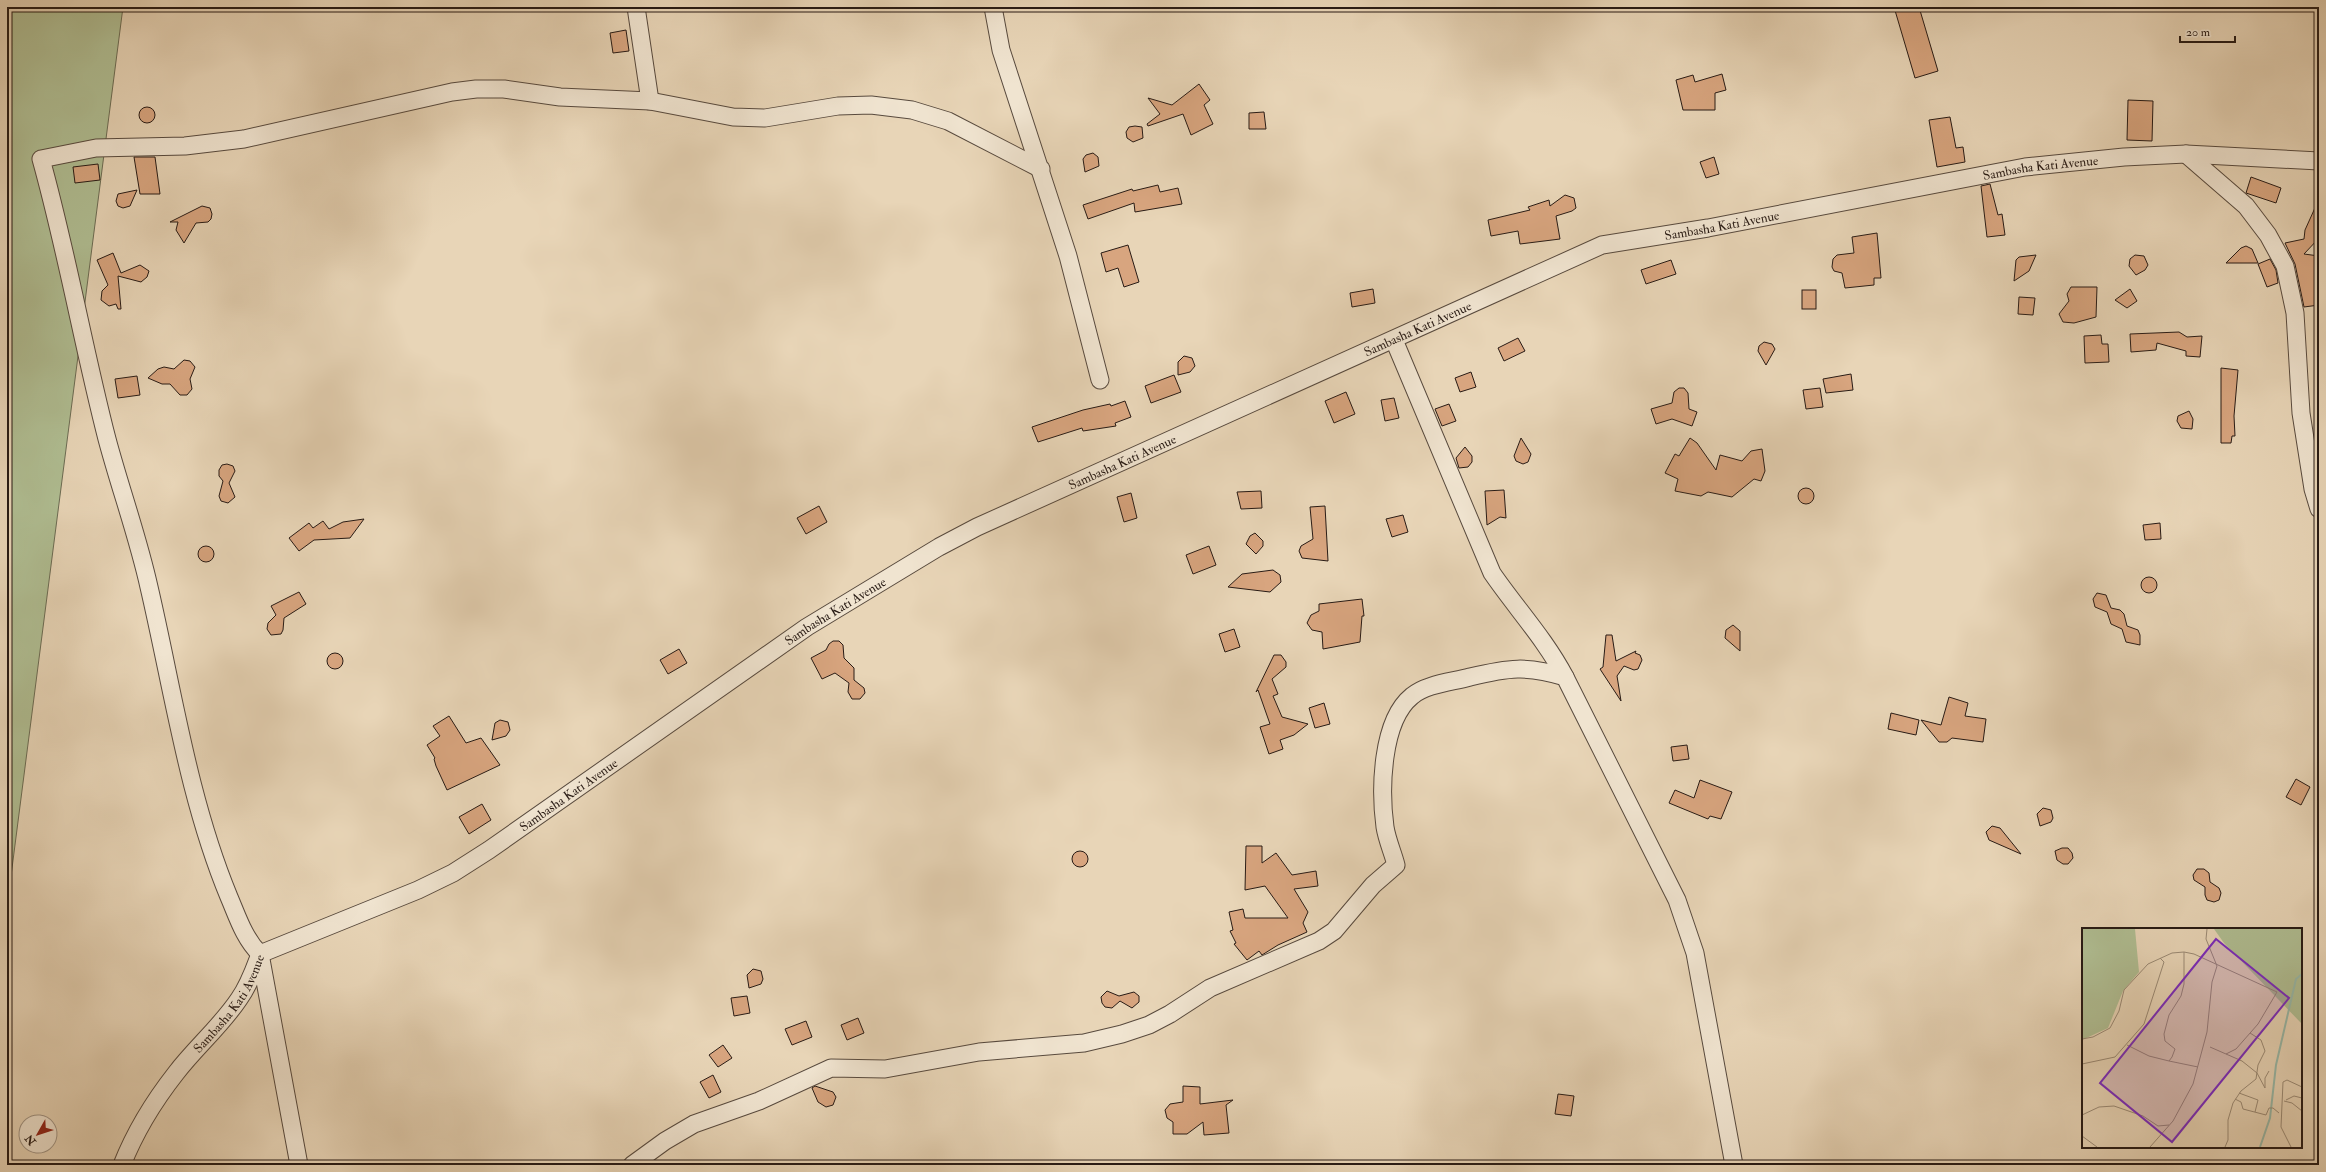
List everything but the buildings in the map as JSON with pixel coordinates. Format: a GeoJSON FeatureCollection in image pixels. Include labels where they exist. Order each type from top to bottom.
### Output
{"type":"FeatureCollection","features":[{"type":"Feature","properties":{"kind":"street"},"geometry":{"type":"LineString","coordinates":[[636,7],[650,101]]}},
{"type":"Feature","properties":{"kind":"street"},"geometry":{"type":"LineString","coordinates":[[993,7],[1001,50],[1041,169],[1068,256],[1100,380]]}},
{"type":"Feature","properties":{"kind":"street"},"geometry":{"type":"LineString","coordinates":[[299,1165],[260,954],[247,941],[208,843],[172,698],[150,587],[137,536],[108,440],[70,270],[41,160],[96,148],[185,146],[244,139],[476,89],[504,89],[560,97],[650,101],[733,117],[765,118],[838,106],[871,105],[912,110],[948,121],[1041,169]]}},
{"type":"Feature","properties":{"kind":"street"},"geometry":{"type":"LineString","coordinates":[[2186,154],[2246,206],[2268,235],[2285,266],[2295,313],[2301,413],[2313,489],[2319,509]]}},
{"type":"Feature","properties":{"kind":"street","name":"Sambasha Kati Avenue"},"geometry":{"type":"LineString","coordinates":[[122,1165],[146,1116],[175,1073],[228,1015],[240,998],[250,981],[260,954],[379,908],[452,872],[495,845],[807,627],[939,547],[977,527],[1097,472],[1394,340],[1602,245],[1708,228],[2025,167],[2124,157],[2186,154],[2319,161]]}},
{"type":"Feature","properties":{"kind":"street"},"geometry":{"type":"LineString","coordinates":[[1394,340],[1492,573],[1512,603],[1537,631],[1564,677],[1677,900],[1695,953],[1734,1165]]}},
{"type":"Feature","properties":{"kind":"street"},"geometry":{"type":"LineString","coordinates":[[632,1165],[665,1141],[694,1124],[759,1100],[831,1068],[885,1069],[979,1052],[1084,1043],[1122,1034],[1163,1017],[1210,988],[1319,940],[1334,931],[1373,885],[1396,865],[1385,828],[1383,793],[1391,727],[1398,710],[1413,695],[1432,687],[1497,671],[1520,668],[1542,670],[1564,677]]}},
{"type":"Feature","properties":{"kind":"green space"},"geometry":{"type":"Polygon","coordinates":[[[7,7],[123,7],[7,907],[7,7]]]}}]}
